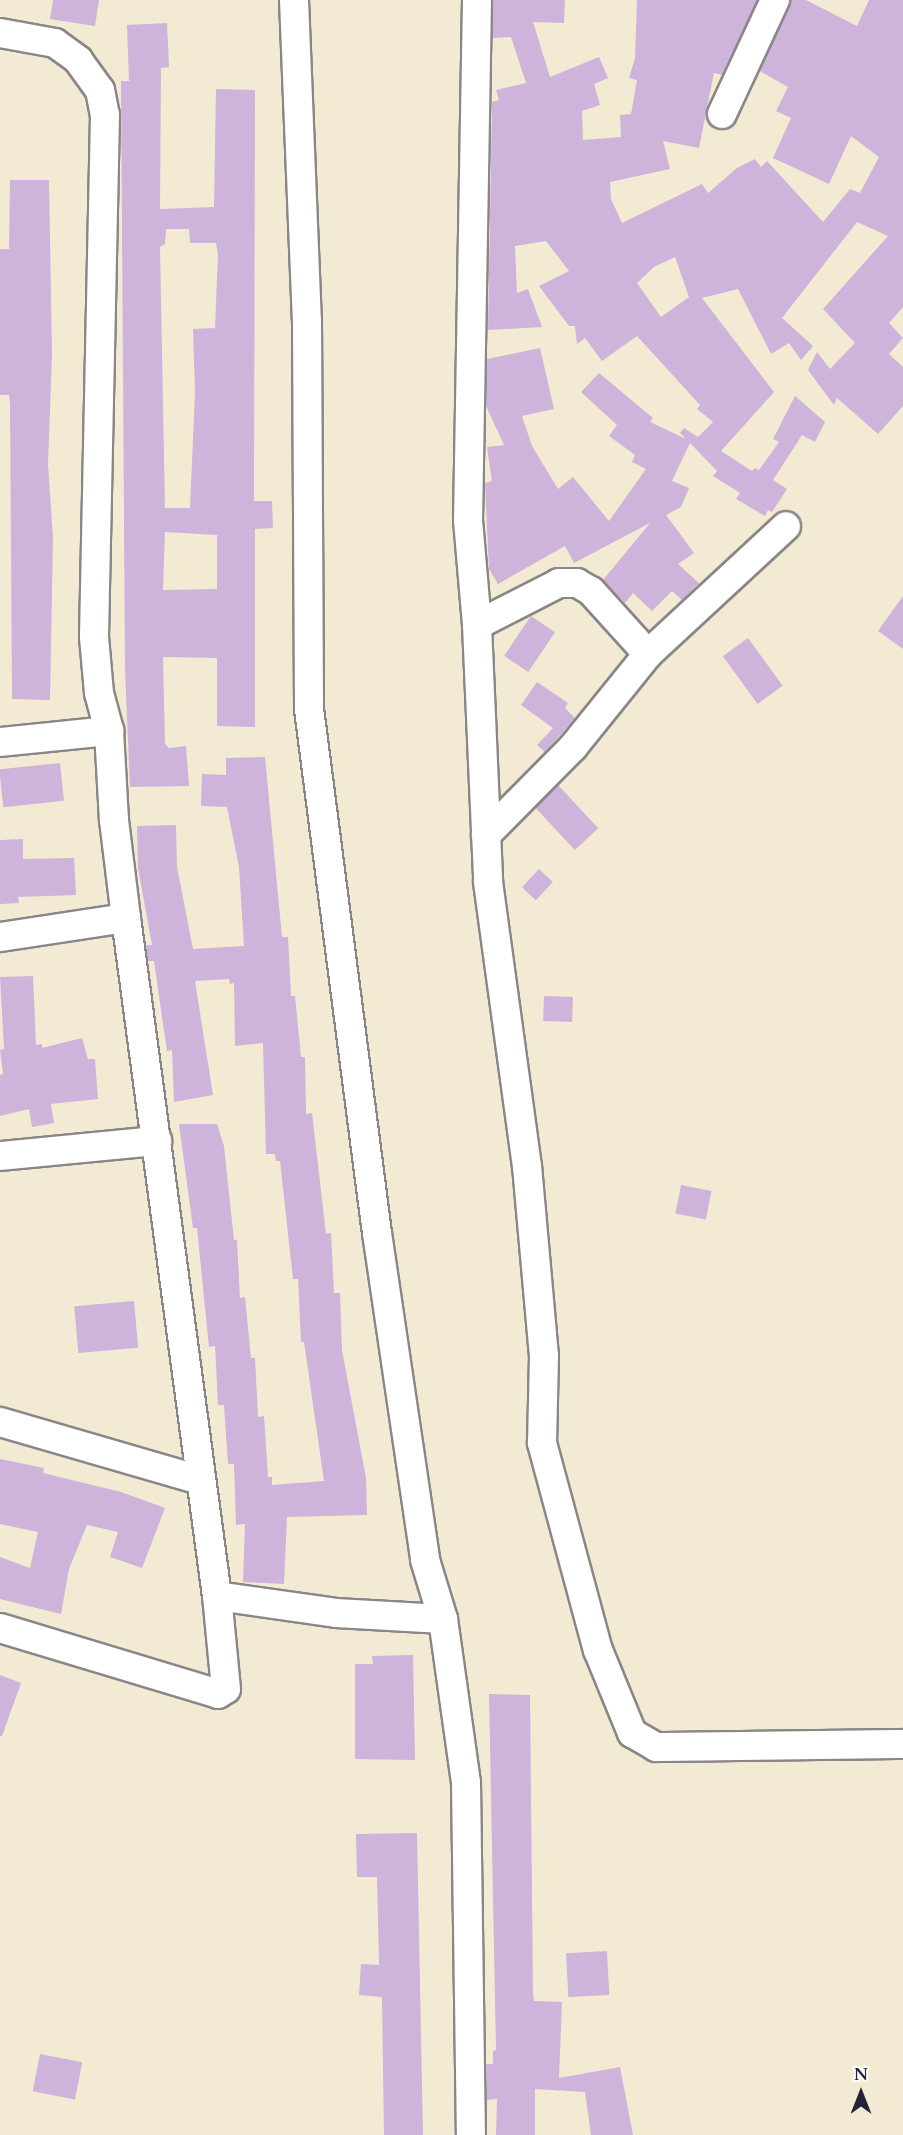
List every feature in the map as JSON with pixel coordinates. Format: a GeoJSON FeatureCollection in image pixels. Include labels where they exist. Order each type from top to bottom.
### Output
{"type":"FeatureCollection","features":[{"type":"Feature","properties":{"kind":"street"},"geometry":{"type":"LineString","coordinates":[[294,0],[307,321],[309,709],[378,1245],[425,1560],[443,1619],[466,1783],[471,2135]]}},
{"type":"Feature","properties":{"kind":"street"},"geometry":{"type":"LineString","coordinates":[[477,0],[468,520],[477,625],[488,882],[527,1166],[544,1356],[542,1443],[598,1650],[632,1733],[656,1747],[903,1744]]}},
{"type":"Feature","properties":{"kind":"street"},"geometry":{"type":"LineString","coordinates":[[722,114],[775,0]]}},
{"type":"Feature","properties":{"kind":"street"},"geometry":{"type":"LineString","coordinates":[[0,33],[55,43],[78,60],[100,90],[105,116],[94,637],[99,693],[109,730],[114,820],[199,1480],[217,1596],[226,1689],[218,1694],[0,1628]]}},
{"type":"Feature","properties":{"kind":"street"},"geometry":{"type":"LineString","coordinates":[[486,835],[573,747],[648,654],[786,526]]}},
{"type":"Feature","properties":{"kind":"street"},"geometry":{"type":"LineString","coordinates":[[477,625],[559,583],[577,583],[591,591],[648,654]]}},
{"type":"Feature","properties":{"kind":"street"},"geometry":{"type":"LineString","coordinates":[[0,742],[109,730]]}},
{"type":"Feature","properties":{"kind":"street"},"geometry":{"type":"LineString","coordinates":[[0,937],[126,918]]}},
{"type":"Feature","properties":{"kind":"street"},"geometry":{"type":"LineString","coordinates":[[0,1156],[157,1141]]}},
{"type":"Feature","properties":{"kind":"street"},"geometry":{"type":"LineString","coordinates":[[0,1422],[199,1480]]}},
{"type":"Feature","properties":{"kind":"street"},"geometry":{"type":"LineString","coordinates":[[217,1596],[336,1613],[443,1619]]}},
{"type":"Feature","properties":{"kind":"building"},"geometry":{"type":"Polygon","coordinates":[[[53,0],[99,0],[95,26],[50,19],[53,0]]]}},
{"type":"Feature","properties":{"kind":"building"},"geometry":{"type":"Polygon","coordinates":[[[493,0],[565,0],[564,23],[533,22],[550,77],[599,57],[608,78],[594,84],[600,105],[582,111],[583,140],[621,137],[620,115],[631,114],[637,80],[629,78],[635,58],[637,0],[757,0],[722,75],[714,73],[699,148],[663,141],[670,169],[610,182],[611,199],[622,223],[702,184],[708,193],[737,168],[755,159],[761,167],[767,161],[823,222],[850,189],[860,193],[879,157],[851,136],[829,184],[773,158],[791,118],[776,111],[788,87],[760,71],[791,0],[806,0],[857,26],[869,0],[903,0],[903,307],[889,323],[903,338],[889,354],[903,367],[903,406],[878,434],[837,398],[834,405],[808,370],[817,352],[830,369],[855,343],[823,309],[888,236],[857,222],[782,318],[813,346],[801,360],[789,343],[771,354],[738,289],[702,298],[774,392],[721,451],[752,471],[755,468],[759,470],[779,442],[773,439],[795,396],[825,422],[815,442],[802,435],[773,480],[787,489],[772,512],[768,510],[765,516],[736,499],[740,493],[713,476],[717,471],[690,443],[672,481],[689,488],[681,507],[666,515],[694,553],[678,564],[699,583],[682,600],[672,591],[652,611],[633,593],[625,603],[603,580],[650,523],[574,563],[565,546],[498,584],[489,569],[485,483],[492,481],[487,447],[504,445],[486,406],[487,359],[540,348],[554,409],[522,416],[532,446],[558,489],[573,477],[609,521],[646,469],[632,462],[635,455],[609,436],[617,425],[581,392],[599,373],[653,418],[650,422],[686,439],[680,433],[684,428],[698,437],[713,422],[697,409],[700,405],[637,336],[602,361],[585,338],[577,344],[575,326],[569,326],[539,286],[569,271],[546,241],[515,246],[517,293],[528,289],[542,327],[488,330],[492,102],[499,100],[496,90],[526,83],[511,37],[493,38],[493,0]],[[675,257],[654,267],[637,283],[661,317],[689,297],[675,257]]]}},
{"type":"Feature","properties":{"kind":"building"},"geometry":{"type":"Polygon","coordinates":[[[167,23],[169,67],[161,68],[160,209],[214,207],[216,89],[255,90],[254,501],[272,501],[273,528],[255,529],[255,727],[217,726],[217,658],[163,657],[165,744],[169,748],[186,746],[189,786],[130,787],[125,670],[121,81],[129,81],[127,25],[167,23]],[[166,229],[165,244],[160,247],[165,508],[190,508],[195,393],[193,329],[215,328],[218,254],[216,243],[190,243],[189,229],[166,229]],[[165,532],[163,590],[217,589],[217,535],[165,532]]]}},
{"type":"Feature","properties":{"kind":"building"},"geometry":{"type":"Polygon","coordinates":[[[10,180],[49,180],[52,355],[48,464],[53,538],[50,700],[12,699],[10,404],[9,395],[0,395],[0,249],[9,249],[10,180]]]}},
{"type":"Feature","properties":{"kind":"building"},"geometry":{"type":"Polygon","coordinates":[[[903,596],[903,649],[878,631],[903,596]]]}},
{"type":"Feature","properties":{"kind":"building"},"geometry":{"type":"Polygon","coordinates":[[[531,616],[555,632],[528,672],[504,656],[531,616]]]}},
{"type":"Feature","properties":{"kind":"building"},"geometry":{"type":"Polygon","coordinates":[[[748,638],[783,686],[758,704],[723,656],[748,638]]]}},
{"type":"Feature","properties":{"kind":"building"},"geometry":{"type":"Polygon","coordinates":[[[537,682],[568,703],[565,708],[575,718],[545,752],[537,745],[553,728],[521,705],[537,682]]]}},
{"type":"Feature","properties":{"kind":"building"},"geometry":{"type":"Polygon","coordinates":[[[265,757],[282,937],[288,937],[291,996],[295,996],[301,1057],[305,1057],[306,1114],[312,1113],[326,1234],[331,1233],[334,1293],[340,1293],[342,1350],[366,1478],[367,1515],[287,1517],[284,1584],[243,1582],[245,1524],[236,1525],[234,1464],[228,1464],[224,1405],[218,1405],[215,1346],[209,1347],[197,1228],[193,1228],[179,1124],[217,1124],[224,1146],[234,1240],[237,1240],[240,1298],[245,1297],[251,1358],[255,1358],[258,1417],[264,1416],[268,1477],[272,1477],[272,1485],[324,1481],[304,1342],[301,1342],[298,1279],[293,1279],[280,1161],[276,1161],[275,1154],[266,1154],[263,1043],[235,1046],[234,983],[230,984],[229,979],[195,981],[213,1095],[174,1102],[172,1050],[167,1051],[154,961],[148,961],[146,945],[152,945],[138,868],[137,826],[176,825],[177,867],[193,949],[244,946],[239,867],[227,807],[201,806],[202,774],[226,775],[226,758],[265,757]]]}},
{"type":"Feature","properties":{"kind":"building"},"geometry":{"type":"Polygon","coordinates":[[[60,763],[64,801],[3,807],[0,769],[60,763]]]}},
{"type":"Feature","properties":{"kind":"building"},"geometry":{"type":"Polygon","coordinates":[[[558,785],[598,828],[575,850],[535,807],[558,785]]]}},
{"type":"Feature","properties":{"kind":"building"},"geometry":{"type":"Polygon","coordinates":[[[23,839],[23,859],[74,858],[76,895],[18,897],[19,903],[0,904],[0,840],[23,839]]]}},
{"type":"Feature","properties":{"kind":"building"},"geometry":{"type":"Polygon","coordinates":[[[539,869],[553,882],[536,900],[522,887],[539,869]]]}},
{"type":"Feature","properties":{"kind":"building"},"geometry":{"type":"Polygon","coordinates":[[[33,976],[36,1045],[42,1044],[42,1048],[82,1038],[88,1059],[95,1059],[98,1099],[51,1104],[54,1123],[32,1127],[29,1109],[0,1116],[0,1075],[3,1074],[0,1050],[4,1049],[0,977],[33,976]]]}},
{"type":"Feature","properties":{"kind":"building"},"geometry":{"type":"Polygon","coordinates":[[[544,996],[573,997],[572,1022],[543,1021],[544,996]]]}},
{"type":"Feature","properties":{"kind":"building"},"geometry":{"type":"Polygon","coordinates":[[[681,1185],[711,1191],[706,1219],[675,1213],[681,1185]]]}},
{"type":"Feature","properties":{"kind":"building"},"geometry":{"type":"Polygon","coordinates":[[[134,1301],[138,1348],[78,1353],[74,1306],[134,1301]]]}},
{"type":"Feature","properties":{"kind":"building"},"geometry":{"type":"Polygon","coordinates":[[[0,1459],[44,1468],[43,1473],[121,1492],[165,1508],[142,1568],[110,1557],[118,1532],[87,1525],[69,1569],[61,1614],[0,1599],[0,1557],[30,1568],[38,1532],[0,1524],[0,1459]]]}},
{"type":"Feature","properties":{"kind":"building"},"geometry":{"type":"Polygon","coordinates":[[[413,1655],[415,1760],[355,1759],[355,1664],[373,1664],[372,1656],[413,1655]]]}},
{"type":"Feature","properties":{"kind":"building"},"geometry":{"type":"Polygon","coordinates":[[[0,1675],[21,1683],[2,1736],[0,1736],[0,1675]]]}},
{"type":"Feature","properties":{"kind":"building"},"geometry":{"type":"Polygon","coordinates":[[[489,1694],[530,1695],[533,1992],[534,2001],[562,2002],[559,2078],[620,2067],[633,2135],[591,2135],[585,2092],[535,2089],[535,2135],[496,2135],[497,2099],[487,2100],[486,2064],[493,2064],[493,2051],[496,2050],[489,1694]]]}},
{"type":"Feature","properties":{"kind":"building"},"geometry":{"type":"Polygon","coordinates":[[[417,1833],[423,2135],[384,2135],[382,1997],[359,1995],[361,1964],[379,1965],[377,1877],[357,1877],[356,1834],[417,1833]]]}},
{"type":"Feature","properties":{"kind":"building"},"geometry":{"type":"Polygon","coordinates":[[[607,1951],[609,1995],[568,1997],[566,1953],[607,1951]]]}},
{"type":"Feature","properties":{"kind":"building"},"geometry":{"type":"Polygon","coordinates":[[[40,2054],[82,2062],[75,2100],[33,2091],[40,2054]]]}}]}
